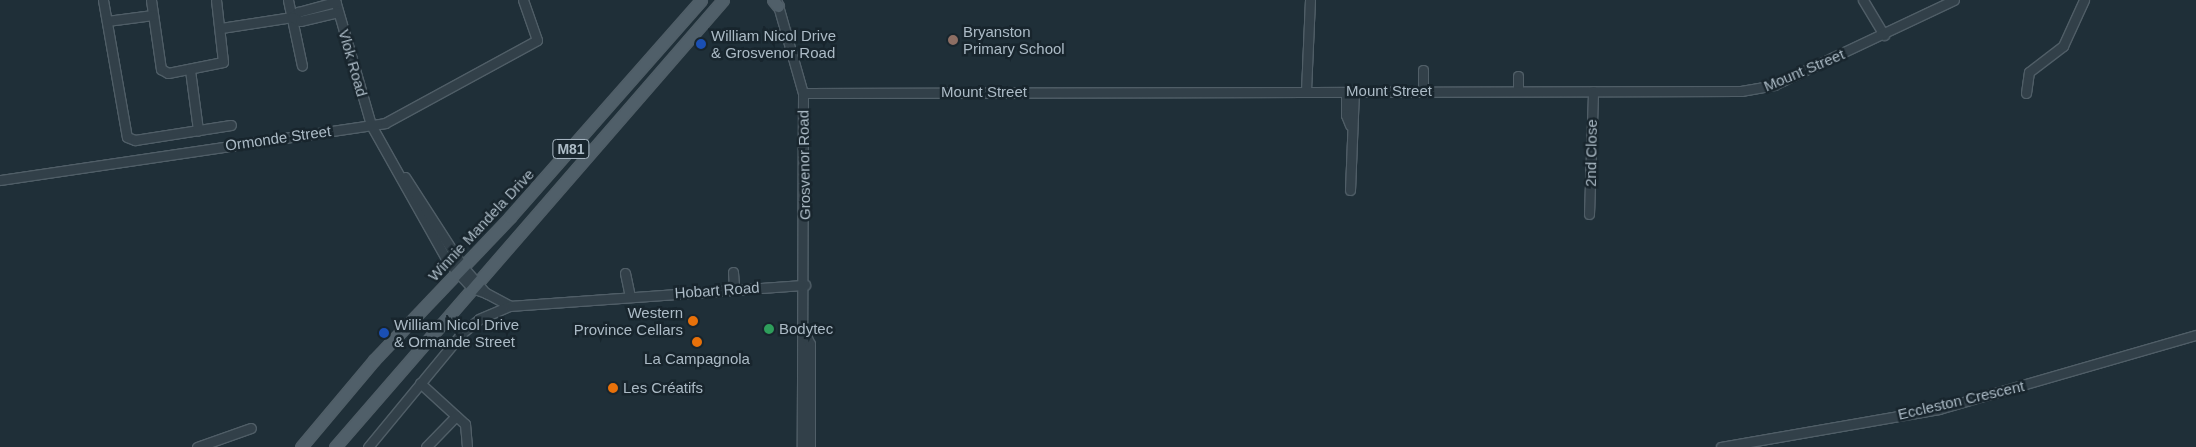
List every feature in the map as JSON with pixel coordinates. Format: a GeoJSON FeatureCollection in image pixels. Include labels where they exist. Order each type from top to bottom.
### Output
{"type":"FeatureCollection","features":[{"type":"Feature","properties":{"kind":"main road","name":"Winnie Mandela Drive"},"geometry":{"type":"LineString","coordinates":[[301,447],[374,360],[460,270],[701,0]]}},
{"type":"Feature","properties":{"kind":"main road","name":"M81"},"geometry":{"type":"LineString","coordinates":[[335,447],[723,0]]}},
{"type":"Feature","properties":{"kind":"street"},"geometry":{"type":"LineString","coordinates":[[103,0],[125,135],[136,140],[231,125]]}},
{"type":"Feature","properties":{"kind":"street"},"geometry":{"type":"LineString","coordinates":[[151,0],[162,70],[190,70],[223,62],[221,28],[216,0]]}},
{"type":"Feature","properties":{"kind":"street"},"geometry":{"type":"LineString","coordinates":[[288,0],[302,66]]}},
{"type":"Feature","properties":{"kind":"street","name":"Ormonde Street"},"geometry":{"type":"LineString","coordinates":[[0,180],[385,123],[537,40],[523,0]]}},
{"type":"Feature","properties":{"kind":"street"},"geometry":{"type":"LineString","coordinates":[[1306,91],[1310,0]]}},
{"type":"Feature","properties":{"kind":"street"},"geometry":{"type":"LineString","coordinates":[[1863,0],[1884,34]]}},
{"type":"Feature","properties":{"kind":"street","name":"Mount Street"},"geometry":{"type":"LineString","coordinates":[[803,93],[1593,91],[1767,88],[1954,0]]}},
{"type":"Feature","properties":{"kind":"street"},"geometry":{"type":"LineString","coordinates":[[2026,92],[2029,72],[2063,46],[2084,0]]}},
{"type":"Feature","properties":{"kind":"street"},"geometry":{"type":"LineString","coordinates":[[221,28],[292,17],[298,12],[335,1]]}},
{"type":"Feature","properties":{"kind":"street","name":"Vlok Road"},"geometry":{"type":"LineString","coordinates":[[335,1],[371,125],[460,270]]}},
{"type":"Feature","properties":{"kind":"street","name":"Grosvenor Road"},"geometry":{"type":"LineString","coordinates":[[776,2],[803,93],[805,334],[802,344],[802,447]]}},
{"type":"Feature","properties":{"kind":"street"},"geometry":{"type":"LineString","coordinates":[[292,17],[300,21],[338,12]]}},
{"type":"Feature","properties":{"kind":"street"},"geometry":{"type":"LineString","coordinates":[[107,21],[153,15]]}},
{"type":"Feature","properties":{"kind":"street"},"geometry":{"type":"LineString","coordinates":[[190,70],[198,130]]}},
{"type":"Feature","properties":{"kind":"street"},"geometry":{"type":"LineString","coordinates":[[1423,70],[1423,91]]}},
{"type":"Feature","properties":{"kind":"street"},"geometry":{"type":"LineString","coordinates":[[1518,76],[1518,91]]}},
{"type":"Feature","properties":{"kind":"street","name":"2nd Close"},"geometry":{"type":"LineString","coordinates":[[1589,214],[1593,91]]}},
{"type":"Feature","properties":{"kind":"street"},"geometry":{"type":"LineString","coordinates":[[1350,92],[1350,190]]}},
{"type":"Feature","properties":{"kind":"street"},"geometry":{"type":"LineString","coordinates":[[460,270],[486,293],[510,306]]}},
{"type":"Feature","properties":{"kind":"street"},"geometry":{"type":"LineString","coordinates":[[732,272],[734,288]]}},
{"type":"Feature","properties":{"kind":"street"},"geometry":{"type":"LineString","coordinates":[[624,273],[630,296]]}},
{"type":"Feature","properties":{"kind":"street","name":"Hobart Road"},"geometry":{"type":"LineString","coordinates":[[368,447],[469,327],[510,306],[734,288],[805,285]]}},
{"type":"Feature","properties":{"kind":"street","name":"Grosvenor Road"},"geometry":{"type":"LineString","coordinates":[[805,334],[810,344],[810,447]]}},
{"type":"Feature","properties":{"kind":"street","name":"Eccleston Crescent"},"geometry":{"type":"LineString","coordinates":[[1721,447],[1939,409],[2196,335]]}},
{"type":"Feature","properties":{"kind":"street"},"geometry":{"type":"LineString","coordinates":[[420,384],[466,426],[467,447]]}},
{"type":"Feature","properties":{"kind":"street"},"geometry":{"type":"LineString","coordinates":[[426,447],[456,416]]}},
{"type":"Feature","properties":{"kind":"street"},"geometry":{"type":"LineString","coordinates":[[197,447],[251,428]]}},
{"type":"Feature","properties":{"kind":"place","name":"Bryanston Primary School"},"geometry":{"type":"Point","coordinates":[953,40]}},
{"type":"Feature","properties":{"kind":"place","name":"William Nicol Drive & Grosvenor Road"},"geometry":{"type":"Point","coordinates":[701,44]}},
{"type":"Feature","properties":{"kind":"place","name":"Western Province Cellars"},"geometry":{"type":"Point","coordinates":[693,321]}},
{"type":"Feature","properties":{"kind":"place","name":"Bodytec"},"geometry":{"type":"Point","coordinates":[769,329]}},
{"type":"Feature","properties":{"kind":"place","name":"William Nicol Drive & Ormande Street"},"geometry":{"type":"Point","coordinates":[384,333]}},
{"type":"Feature","properties":{"kind":"place","name":"La Campagnola"},"geometry":{"type":"Point","coordinates":[697,342]}},
{"type":"Feature","properties":{"kind":"place","name":"Les Créatifs"},"geometry":{"type":"Point","coordinates":[613,388]}}]}
